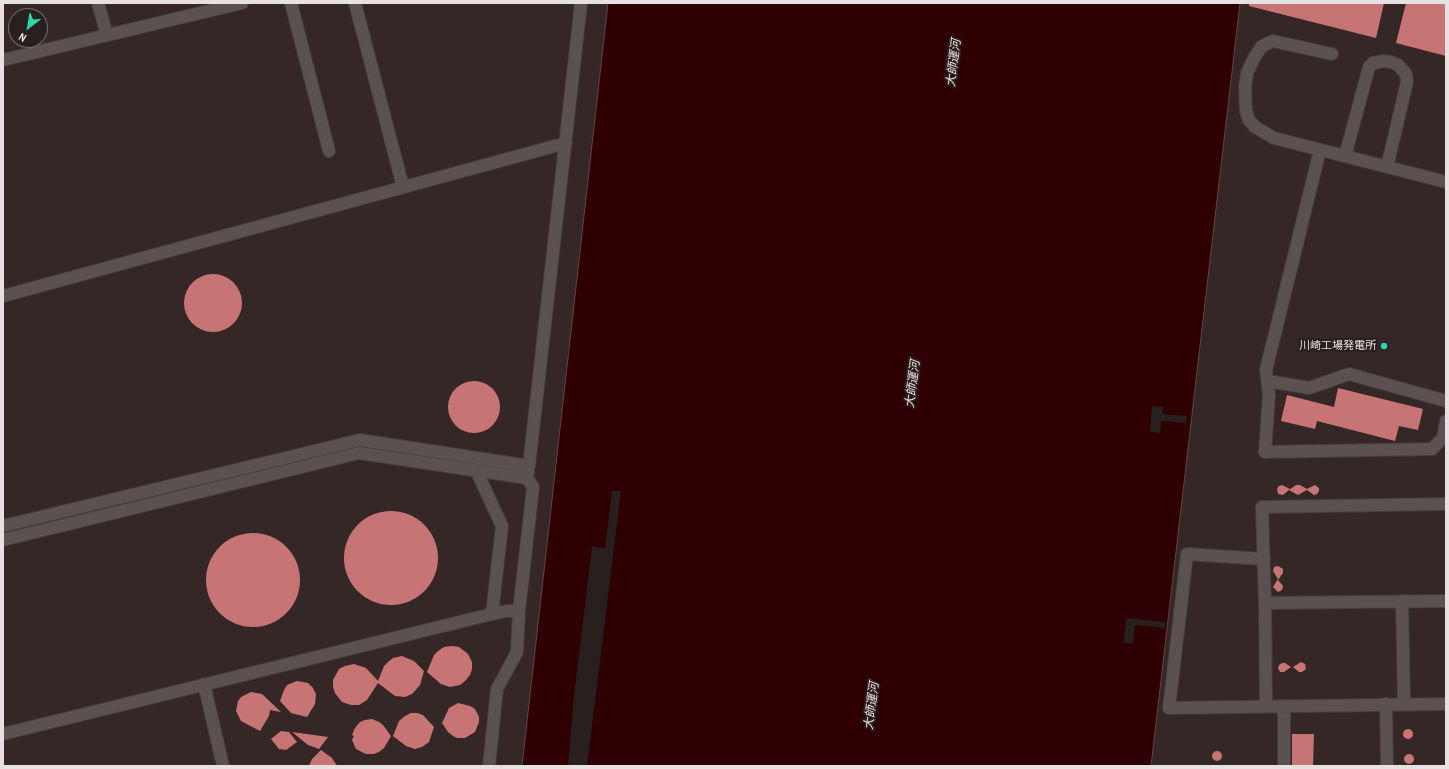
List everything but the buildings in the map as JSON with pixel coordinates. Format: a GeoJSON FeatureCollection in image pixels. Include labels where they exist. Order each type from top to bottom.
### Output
{"type":"FeatureCollection","features":[{"type":"Feature","properties":{"kind":"lane"},"geometry":{"type":"LineString","coordinates":[[98,3],[107,35]]}},
{"type":"Feature","properties":{"kind":"lane"},"geometry":{"type":"LineString","coordinates":[[3,60],[242,3]]}},
{"type":"Feature","properties":{"kind":"lane"},"geometry":{"type":"LineString","coordinates":[[291,3],[329,151]]}},
{"type":"Feature","properties":{"kind":"lane"},"geometry":{"type":"LineString","coordinates":[[355,3],[403,187]]}},
{"type":"Feature","properties":{"kind":"lane"},"geometry":{"type":"LineString","coordinates":[[489,766],[497,689],[517,652],[519,611],[533,487],[527,478],[581,3]]}},
{"type":"Feature","properties":{"kind":"lane"},"geometry":{"type":"LineString","coordinates":[[1332,54],[1273,41],[1262,46],[1247,73],[1245,87],[1246,111],[1249,120],[1254,127],[1274,138],[1446,182]]}},
{"type":"Feature","properties":{"kind":"lane"},"geometry":{"type":"LineString","coordinates":[[1345,156],[1369,67],[1373,63],[1384,61],[1391,62],[1398,65],[1406,74],[1407,82],[1387,167]]}},
{"type":"Feature","properties":{"kind":"lane"},"geometry":{"type":"LineString","coordinates":[[3,296],[566,143]]}},
{"type":"Feature","properties":{"kind":"lane"},"geometry":{"type":"LineString","coordinates":[[1320,150],[1266,370],[1270,395],[1265,452],[1432,449],[1443,438],[1446,422]]}},
{"type":"Feature","properties":{"kind":"lane"},"geometry":{"type":"LineString","coordinates":[[1268,381],[1309,388],[1349,374],[1446,401]]}},
{"type":"Feature","properties":{"kind":"lane"},"geometry":{"type":"LineString","coordinates":[[3,526],[360,440],[529,466]]}},
{"type":"Feature","properties":{"kind":"lane"},"geometry":{"type":"LineString","coordinates":[[3,540],[359,453],[477,472],[527,478]]}},
{"type":"Feature","properties":{"kind":"lane"},"geometry":{"type":"LineString","coordinates":[[477,472],[502,526],[492,614]]}},
{"type":"Feature","properties":{"kind":"lane"},"geometry":{"type":"LineString","coordinates":[[1266,706],[1262,507],[1446,504]]}},
{"type":"Feature","properties":{"kind":"lane"},"geometry":{"type":"LineString","coordinates":[[1264,559],[1187,554],[1170,708],[1446,704]]}},
{"type":"Feature","properties":{"kind":"lane"},"geometry":{"type":"LineString","coordinates":[[1265,603],[1446,601]]}},
{"type":"Feature","properties":{"kind":"lane"},"geometry":{"type":"LineString","coordinates":[[1402,602],[1404,704]]}},
{"type":"Feature","properties":{"kind":"lane"},"geometry":{"type":"LineString","coordinates":[[3,734],[492,614],[506,611],[519,611]]}},
{"type":"Feature","properties":{"kind":"lane"},"geometry":{"type":"LineString","coordinates":[[204,684],[223,766]]}},
{"type":"Feature","properties":{"kind":"lane"},"geometry":{"type":"LineString","coordinates":[[1386,704],[1387,766]]}},
{"type":"Feature","properties":{"kind":"lane"},"geometry":{"type":"LineString","coordinates":[[1284,706],[1284,766]]}},
{"type":"Feature","properties":{"kind":"shaded area"},"geometry":{"type":"Polygon","coordinates":[[[3,3],[608,3],[522,766],[3,766],[3,3]]]}},
{"type":"Feature","properties":{"kind":"shaded area"},"geometry":{"type":"Polygon","coordinates":[[[1240,3],[1446,3],[1446,766],[1151,766],[1240,3]]]}},
{"type":"Feature","properties":{"kind":"water","name":"大師運河"},"geometry":{"type":"Polygon","coordinates":[[[608,3],[1240,3],[1151,766],[522,766],[608,3]]]}},
{"type":"Feature","properties":{"kind":"pier"},"geometry":{"type":"Polygon","coordinates":[[[1152,406],[1163,407],[1162,414],[1187,416],[1186,423],[1161,421],[1160,433],[1150,432],[1152,406]]]}},
{"type":"Feature","properties":{"kind":"pier"},"geometry":{"type":"Polygon","coordinates":[[[612,491],[621,491],[587,766],[568,766],[573,705],[592,546],[605,549],[612,491]]]}},
{"type":"Feature","properties":{"kind":"pier"},"geometry":{"type":"Polygon","coordinates":[[[1126,618],[1166,622],[1165,628],[1135,625],[1133,644],[1124,643],[1126,618]]]}},
{"type":"Feature","properties":{"kind":"place","name":"川崎工場発電所"},"geometry":{"type":"Point","coordinates":[1384,346]}}]}
